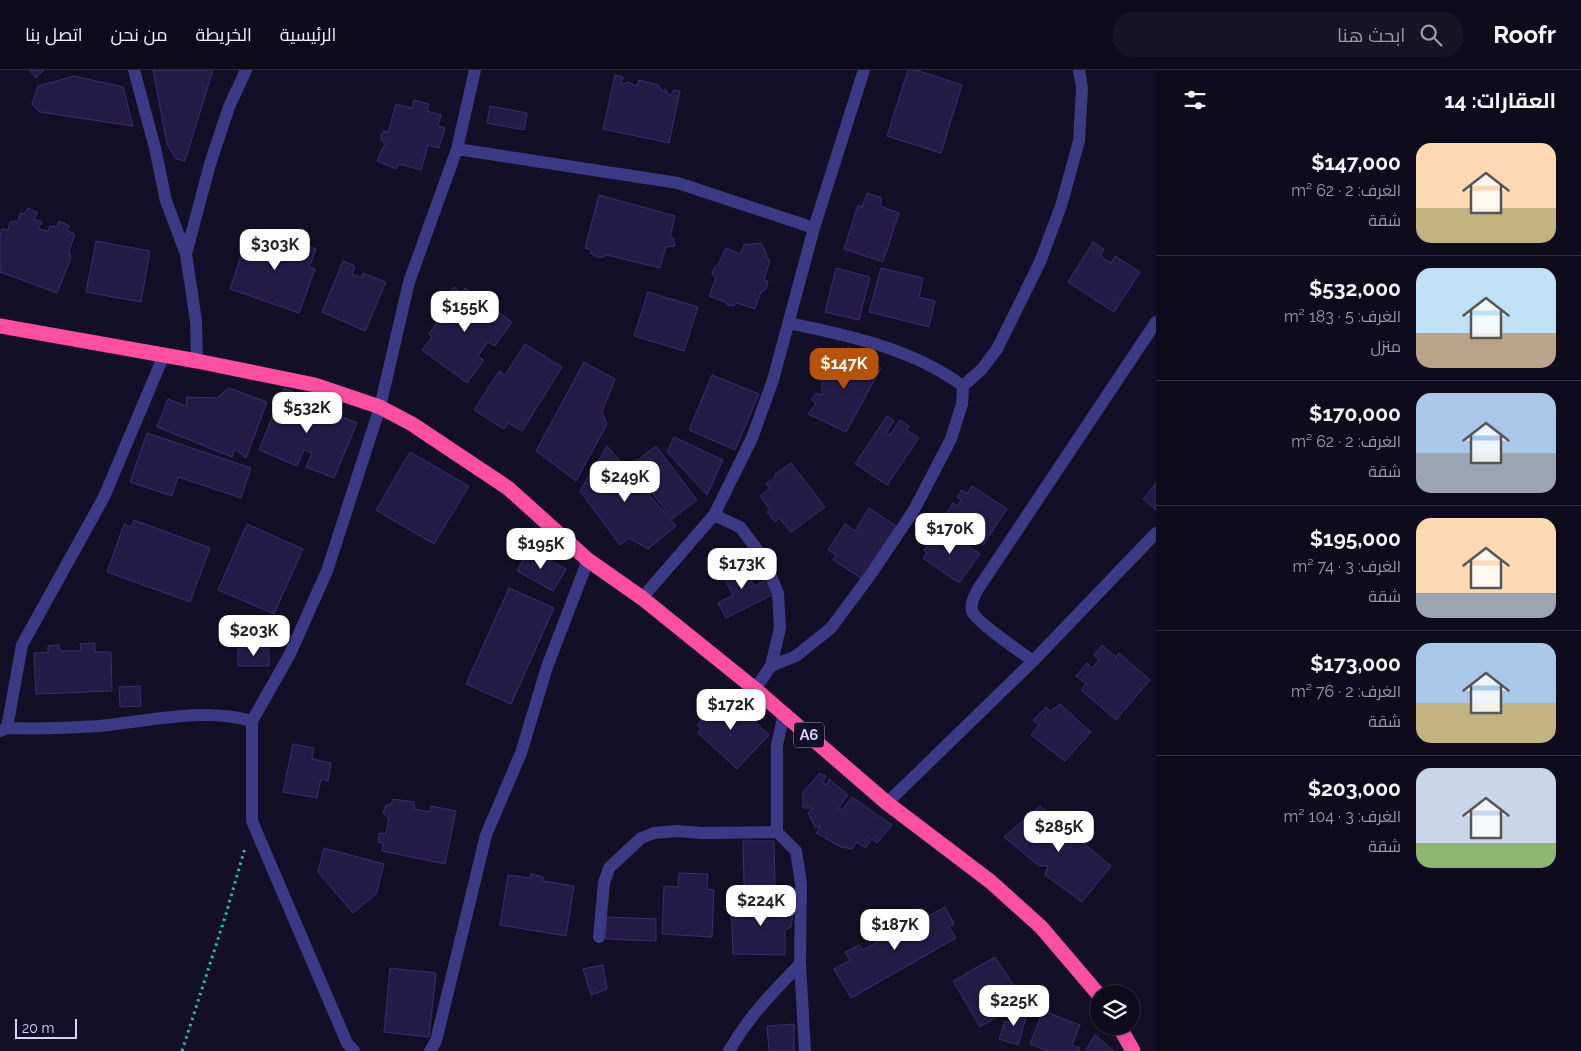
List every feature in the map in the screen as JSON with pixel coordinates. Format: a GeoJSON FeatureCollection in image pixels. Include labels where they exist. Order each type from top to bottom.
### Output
{"type":"FeatureCollection","features":[{"type":"Feature","properties":{"kind":"highway","name":"A6"},"geometry":{"type":"LineString","coordinates":[[0,326],[197,361],[315,385],[380,407],[412,424],[466,458],[508,488],[588,560],[642,598],[755,689],[888,803],[1005,895],[1041,927],[1090,985]]}},
{"type":"Feature","properties":{"kind":"highway"},"geometry":{"type":"LineString","coordinates":[[1124,1035],[1133,1051]]}},
{"type":"Feature","properties":{"kind":"street"},"geometry":{"type":"LineString","coordinates":[[134,70],[155,148],[166,201],[186,254],[196,321],[197,361]]}},
{"type":"Feature","properties":{"kind":"street"},"geometry":{"type":"LineString","coordinates":[[186,254],[210,164],[229,107],[246,70]]}},
{"type":"Feature","properties":{"kind":"street"},"geometry":{"type":"LineString","coordinates":[[354,1051],[346,1044],[252,821],[252,721],[290,654],[327,571],[380,407],[409,282],[457,149],[475,70]]}},
{"type":"Feature","properties":{"kind":"street"},"geometry":{"type":"LineString","coordinates":[[642,598],[714,515],[752,438],[773,380],[814,228],[864,70]]}},
{"type":"Feature","properties":{"kind":"street"},"geometry":{"type":"LineString","coordinates":[[771,666],[796,656],[831,628],[871,574],[914,510],[951,439],[962,404],[963,386],[982,369],[998,349],[1040,262],[1060,206],[1079,141],[1082,106],[1079,70]]}},
{"type":"Feature","properties":{"kind":"street"},"geometry":{"type":"LineString","coordinates":[[457,149],[678,183],[814,228]]}},
{"type":"Feature","properties":{"kind":"street"},"geometry":{"type":"LineString","coordinates":[[1033,661],[980,621],[972,612],[972,602],[978,589],[1156,322]]}},
{"type":"Feature","properties":{"kind":"street"},"geometry":{"type":"LineString","coordinates":[[789,323],[861,340],[914,356],[940,369],[963,386]]}},
{"type":"Feature","properties":{"kind":"street"},"geometry":{"type":"LineString","coordinates":[[164,355],[104,497],[22,645],[3,730],[99,726],[176,716],[236,716],[252,721]]}},
{"type":"Feature","properties":{"kind":"street"},"geometry":{"type":"LineString","coordinates":[[714,515],[740,527],[763,557],[778,594],[780,628],[771,666],[755,689]]}},
{"type":"Feature","properties":{"kind":"street"},"geometry":{"type":"LineString","coordinates":[[888,803],[1033,661],[1156,533]]}},
{"type":"Feature","properties":{"kind":"street"},"geometry":{"type":"LineString","coordinates":[[430,1051],[436,1040],[486,835],[521,753],[547,667],[588,560]]}},
{"type":"Feature","properties":{"kind":"street"},"geometry":{"type":"LineString","coordinates":[[784,714],[777,745],[778,832],[796,851],[801,884],[800,964],[805,1051]]}},
{"type":"Feature","properties":{"kind":"street"},"geometry":{"type":"LineString","coordinates":[[599,937],[604,883],[609,868],[641,838],[654,833],[677,831],[702,833],[778,832]]}},
{"type":"Feature","properties":{"kind":"street"},"geometry":{"type":"LineString","coordinates":[[729,1051],[753,1013],[800,964]]}},
{"type":"Feature","properties":{"kind":"path"},"geometry":{"type":"LineString","coordinates":[[182,1051],[226,914],[252,821]]}},
{"type":"Feature","properties":{"kind":"building"},"geometry":{"type":"Polygon","coordinates":[[[29,70],[44,70],[36,78],[29,70]]]}},
{"type":"Feature","properties":{"kind":"building"},"geometry":{"type":"Polygon","coordinates":[[[153,70],[213,70],[185,161],[176,159],[167,144],[153,70]]]}},
{"type":"Feature","properties":{"kind":"building"},"geometry":{"type":"Polygon","coordinates":[[[908,70],[916,70],[962,85],[941,153],[887,136],[908,70]]]}},
{"type":"Feature","properties":{"kind":"building"},"geometry":{"type":"Polygon","coordinates":[[[615,75],[623,77],[621,85],[628,82],[637,86],[639,80],[658,85],[662,91],[665,89],[670,96],[674,90],[680,91],[669,143],[603,129],[615,75]]]}},
{"type":"Feature","properties":{"kind":"building"},"geometry":{"type":"Polygon","coordinates":[[[74,76],[123,87],[133,126],[40,112],[32,104],[38,86],[74,76]]]}},
{"type":"Feature","properties":{"kind":"building"},"geometry":{"type":"Polygon","coordinates":[[[414,100],[429,104],[427,111],[441,115],[438,126],[445,128],[439,148],[428,145],[421,170],[399,164],[396,169],[377,161],[385,144],[381,139],[381,135],[384,131],[388,132],[396,104],[412,108],[414,100]]]}},
{"type":"Feature","properties":{"kind":"building"},"geometry":{"type":"Polygon","coordinates":[[[490,106],[527,113],[524,130],[487,123],[490,106]]]}},
{"type":"Feature","properties":{"kind":"building"},"geometry":{"type":"Polygon","coordinates":[[[867,193],[882,198],[880,206],[899,213],[883,262],[844,249],[858,205],[862,207],[867,193]]]}},
{"type":"Feature","properties":{"kind":"building"},"geometry":{"type":"Polygon","coordinates":[[[599,195],[675,216],[670,237],[673,238],[675,246],[666,247],[660,268],[607,255],[599,258],[590,253],[591,250],[585,248],[599,195]]]}},
{"type":"Feature","properties":{"kind":"building"},"geometry":{"type":"Polygon","coordinates":[[[28,208],[38,213],[34,219],[42,222],[38,229],[48,231],[50,226],[57,227],[59,221],[70,226],[66,230],[75,234],[69,251],[71,258],[57,293],[0,272],[0,234],[2,229],[8,230],[10,222],[18,221],[20,213],[24,214],[28,208]]]}},
{"type":"Feature","properties":{"kind":"building"},"geometry":{"type":"Polygon","coordinates":[[[257,229],[316,249],[309,267],[315,269],[299,313],[230,289],[244,247],[250,249],[257,229]]]}},
{"type":"Feature","properties":{"kind":"building"},"geometry":{"type":"Polygon","coordinates":[[[96,241],[150,251],[141,302],[86,292],[96,241]]]}},
{"type":"Feature","properties":{"kind":"building"},"geometry":{"type":"Polygon","coordinates":[[[1093,242],[1104,249],[1100,256],[1111,263],[1115,256],[1140,272],[1114,312],[1068,282],[1093,242]]]}},
{"type":"Feature","properties":{"kind":"building"},"geometry":{"type":"Polygon","coordinates":[[[761,243],[767,255],[766,258],[770,260],[764,280],[768,281],[766,289],[761,292],[755,309],[737,303],[733,306],[727,305],[725,302],[709,296],[716,278],[712,274],[714,268],[718,265],[726,248],[740,254],[744,245],[761,243]]]}},
{"type":"Feature","properties":{"kind":"building"},"geometry":{"type":"Polygon","coordinates":[[[343,261],[355,266],[352,274],[361,278],[363,273],[386,282],[365,331],[322,312],[343,261]]]}},
{"type":"Feature","properties":{"kind":"building"},"geometry":{"type":"Polygon","coordinates":[[[836,268],[870,277],[859,320],[825,312],[836,268]]]}},
{"type":"Feature","properties":{"kind":"building"},"geometry":{"type":"Polygon","coordinates":[[[881,268],[923,278],[919,297],[935,301],[929,327],[869,312],[881,268]]]}},
{"type":"Feature","properties":{"kind":"building"},"geometry":{"type":"Polygon","coordinates":[[[454,287],[462,293],[465,288],[512,322],[495,346],[488,342],[478,356],[484,360],[467,383],[422,350],[432,337],[429,334],[445,312],[439,307],[454,287]]]}},
{"type":"Feature","properties":{"kind":"building"},"geometry":{"type":"Polygon","coordinates":[[[648,292],[698,307],[684,351],[634,336],[648,292]]]}},
{"type":"Feature","properties":{"kind":"building"},"geometry":{"type":"Polygon","coordinates":[[[525,344],[562,367],[522,431],[508,423],[504,429],[474,410],[499,371],[505,375],[525,344]]]}},
{"type":"Feature","properties":{"kind":"building"},"geometry":{"type":"Polygon","coordinates":[[[848,347],[881,368],[846,432],[808,414],[816,404],[811,399],[816,393],[822,395],[822,379],[835,366],[833,360],[841,357],[848,347]]]}},
{"type":"Feature","properties":{"kind":"building"},"geometry":{"type":"Polygon","coordinates":[[[584,362],[615,379],[602,412],[607,424],[576,481],[536,451],[584,362]]]}},
{"type":"Feature","properties":{"kind":"building"},"geometry":{"type":"Polygon","coordinates":[[[712,375],[759,394],[735,450],[689,430],[712,375]]]}},
{"type":"Feature","properties":{"kind":"building"},"geometry":{"type":"Polygon","coordinates":[[[229,388],[267,402],[246,458],[235,449],[232,457],[157,427],[168,399],[186,406],[187,397],[217,398],[229,388]]]}},
{"type":"Feature","properties":{"kind":"building"},"geometry":{"type":"Polygon","coordinates":[[[284,388],[326,405],[322,415],[329,418],[331,412],[357,423],[334,478],[306,467],[312,453],[304,450],[297,466],[259,450],[284,388]]]}},
{"type":"Feature","properties":{"kind":"building"},"geometry":{"type":"Polygon","coordinates":[[[887,416],[894,421],[886,433],[890,435],[900,420],[909,426],[906,430],[919,438],[887,485],[855,464],[887,416]]]}},
{"type":"Feature","properties":{"kind":"building"},"geometry":{"type":"Polygon","coordinates":[[[147,433],[251,468],[241,498],[178,477],[172,496],[130,482],[147,433]]]}},
{"type":"Feature","properties":{"kind":"building"},"geometry":{"type":"Polygon","coordinates":[[[674,437],[723,460],[707,495],[667,452],[674,437]]]}},
{"type":"Feature","properties":{"kind":"building"},"geometry":{"type":"Polygon","coordinates":[[[607,446],[676,526],[648,549],[629,538],[620,545],[580,491],[607,446]]]}},
{"type":"Feature","properties":{"kind":"building"},"geometry":{"type":"Polygon","coordinates":[[[656,446],[697,500],[672,519],[631,465],[656,446]]]}},
{"type":"Feature","properties":{"kind":"building"},"geometry":{"type":"Polygon","coordinates":[[[410,452],[469,486],[434,544],[376,510],[410,452]]]}},
{"type":"Feature","properties":{"kind":"building"},"geometry":{"type":"Polygon","coordinates":[[[791,463],[825,507],[791,532],[779,518],[775,522],[767,512],[770,510],[760,496],[770,488],[766,484],[776,476],[775,474],[791,463]]]}},
{"type":"Feature","properties":{"kind":"building"},"geometry":{"type":"Polygon","coordinates":[[[1156,483],[1156,510],[1143,499],[1156,483]]]}},
{"type":"Feature","properties":{"kind":"building"},"geometry":{"type":"Polygon","coordinates":[[[972,486],[1007,509],[983,545],[943,519],[953,503],[958,506],[961,500],[957,497],[962,490],[967,494],[972,486]]]}},
{"type":"Feature","properties":{"kind":"building"},"geometry":{"type":"Polygon","coordinates":[[[869,508],[898,527],[864,580],[833,560],[836,555],[828,550],[845,524],[855,531],[869,508]]]}},
{"type":"Feature","properties":{"kind":"building"},"geometry":{"type":"Polygon","coordinates":[[[134,520],[210,548],[190,602],[107,572],[124,524],[131,527],[134,520]]]}},
{"type":"Feature","properties":{"kind":"building"},"geometry":{"type":"Polygon","coordinates":[[[247,524],[303,549],[274,614],[218,590],[247,524]]]}},
{"type":"Feature","properties":{"kind":"building"},"geometry":{"type":"Polygon","coordinates":[[[941,526],[980,554],[959,583],[923,558],[927,553],[924,551],[941,526]]]}},
{"type":"Feature","properties":{"kind":"building"},"geometry":{"type":"Polygon","coordinates":[[[529,548],[566,569],[553,591],[517,571],[529,548]]]}},
{"type":"Feature","properties":{"kind":"building"},"geometry":{"type":"Polygon","coordinates":[[[740,559],[754,586],[767,580],[774,594],[726,618],[718,603],[733,595],[720,570],[740,559]]]}},
{"type":"Feature","properties":{"kind":"building"},"geometry":{"type":"Polygon","coordinates":[[[509,588],[554,608],[511,704],[466,684],[509,588]]]}},
{"type":"Feature","properties":{"kind":"building"},"geometry":{"type":"Polygon","coordinates":[[[95,643],[95,652],[111,652],[112,691],[36,694],[34,653],[48,652],[48,646],[59,645],[60,651],[81,651],[80,644],[95,643]]]}},
{"type":"Feature","properties":{"kind":"building"},"geometry":{"type":"Polygon","coordinates":[[[1102,645],[1116,657],[1119,653],[1150,680],[1116,720],[1081,690],[1086,684],[1076,676],[1087,663],[1092,668],[1099,660],[1094,655],[1102,645]]]}},
{"type":"Feature","properties":{"kind":"building"},"geometry":{"type":"Polygon","coordinates":[[[238,648],[269,648],[269,666],[238,666],[238,648]]]}},
{"type":"Feature","properties":{"kind":"building"},"geometry":{"type":"Polygon","coordinates":[[[140,686],[141,706],[120,707],[119,687],[140,686]]]}},
{"type":"Feature","properties":{"kind":"building"},"geometry":{"type":"Polygon","coordinates":[[[723,692],[769,735],[737,769],[698,733],[701,729],[697,725],[709,712],[707,709],[723,692]]]}},
{"type":"Feature","properties":{"kind":"building"},"geometry":{"type":"Polygon","coordinates":[[[1060,704],[1091,732],[1065,761],[1031,735],[1039,725],[1033,720],[1046,707],[1050,711],[1060,704]]]}},
{"type":"Feature","properties":{"kind":"building"},"geometry":{"type":"Polygon","coordinates":[[[293,744],[314,748],[312,759],[331,763],[328,781],[321,779],[317,798],[283,792],[293,744]]]}},
{"type":"Feature","properties":{"kind":"building"},"geometry":{"type":"Polygon","coordinates":[[[820,773],[826,776],[823,783],[826,785],[829,779],[848,795],[838,808],[842,810],[852,797],[892,825],[877,843],[872,839],[865,848],[857,842],[852,849],[841,847],[816,833],[820,827],[815,827],[808,813],[813,808],[803,808],[803,792],[820,773]]]}},
{"type":"Feature","properties":{"kind":"building"},"geometry":{"type":"Polygon","coordinates":[[[393,799],[414,802],[415,809],[430,812],[431,806],[456,811],[445,864],[382,851],[383,843],[378,842],[379,833],[386,834],[389,818],[383,813],[386,805],[391,804],[393,799]]]}},
{"type":"Feature","properties":{"kind":"building"},"geometry":{"type":"Polygon","coordinates":[[[1040,806],[1111,866],[1082,902],[1045,875],[1048,866],[1039,866],[1004,837],[1040,806]]]}},
{"type":"Feature","properties":{"kind":"building"},"geometry":{"type":"Polygon","coordinates":[[[743,841],[774,841],[775,885],[744,885],[743,841]]]}},
{"type":"Feature","properties":{"kind":"building"},"geometry":{"type":"Polygon","coordinates":[[[324,848],[384,864],[376,894],[353,913],[318,872],[324,848]]]}},
{"type":"Feature","properties":{"kind":"building"},"geometry":{"type":"Polygon","coordinates":[[[679,873],[708,874],[707,889],[714,890],[712,937],[662,934],[664,886],[678,887],[679,873]]]}},
{"type":"Feature","properties":{"kind":"building"},"geometry":{"type":"Polygon","coordinates":[[[531,874],[543,877],[543,881],[574,886],[566,936],[500,925],[508,875],[530,878],[531,874]]]}},
{"type":"Feature","properties":{"kind":"building"},"geometry":{"type":"Polygon","coordinates":[[[731,900],[795,902],[791,927],[785,930],[785,955],[733,954],[731,900]]]}},
{"type":"Feature","properties":{"kind":"building"},"geometry":{"type":"Polygon","coordinates":[[[945,907],[954,924],[949,927],[956,938],[851,998],[834,969],[850,960],[845,952],[859,945],[863,950],[914,921],[910,914],[922,908],[927,917],[945,907]]]}},
{"type":"Feature","properties":{"kind":"building"},"geometry":{"type":"Polygon","coordinates":[[[606,917],[656,919],[656,941],[606,939],[606,917]]]}},
{"type":"Feature","properties":{"kind":"building"},"geometry":{"type":"Polygon","coordinates":[[[995,957],[1018,992],[1005,1000],[1010,1009],[980,1027],[953,981],[995,957]]]}},
{"type":"Feature","properties":{"kind":"building"},"geometry":{"type":"Polygon","coordinates":[[[603,965],[607,989],[591,995],[583,969],[603,965]]]}},
{"type":"Feature","properties":{"kind":"building"},"geometry":{"type":"Polygon","coordinates":[[[390,968],[436,973],[429,1037],[384,1032],[390,968]]]}},
{"type":"Feature","properties":{"kind":"building"},"geometry":{"type":"Polygon","coordinates":[[[1014,1007],[1028,1011],[1018,1045],[999,1039],[1005,1021],[1010,1023],[1014,1007]]]}},
{"type":"Feature","properties":{"kind":"building"},"geometry":{"type":"Polygon","coordinates":[[[1043,1011],[1080,1025],[1072,1045],[1080,1048],[1079,1051],[1048,1051],[1030,1044],[1043,1011]]]}},
{"type":"Feature","properties":{"kind":"building"},"geometry":{"type":"Polygon","coordinates":[[[794,1024],[794,1051],[769,1051],[767,1026],[794,1024]]]}},
{"type":"Feature","properties":{"kind":"building"},"geometry":{"type":"Polygon","coordinates":[[[1095,1035],[1114,1051],[1085,1051],[1095,1035]]]}}]}
